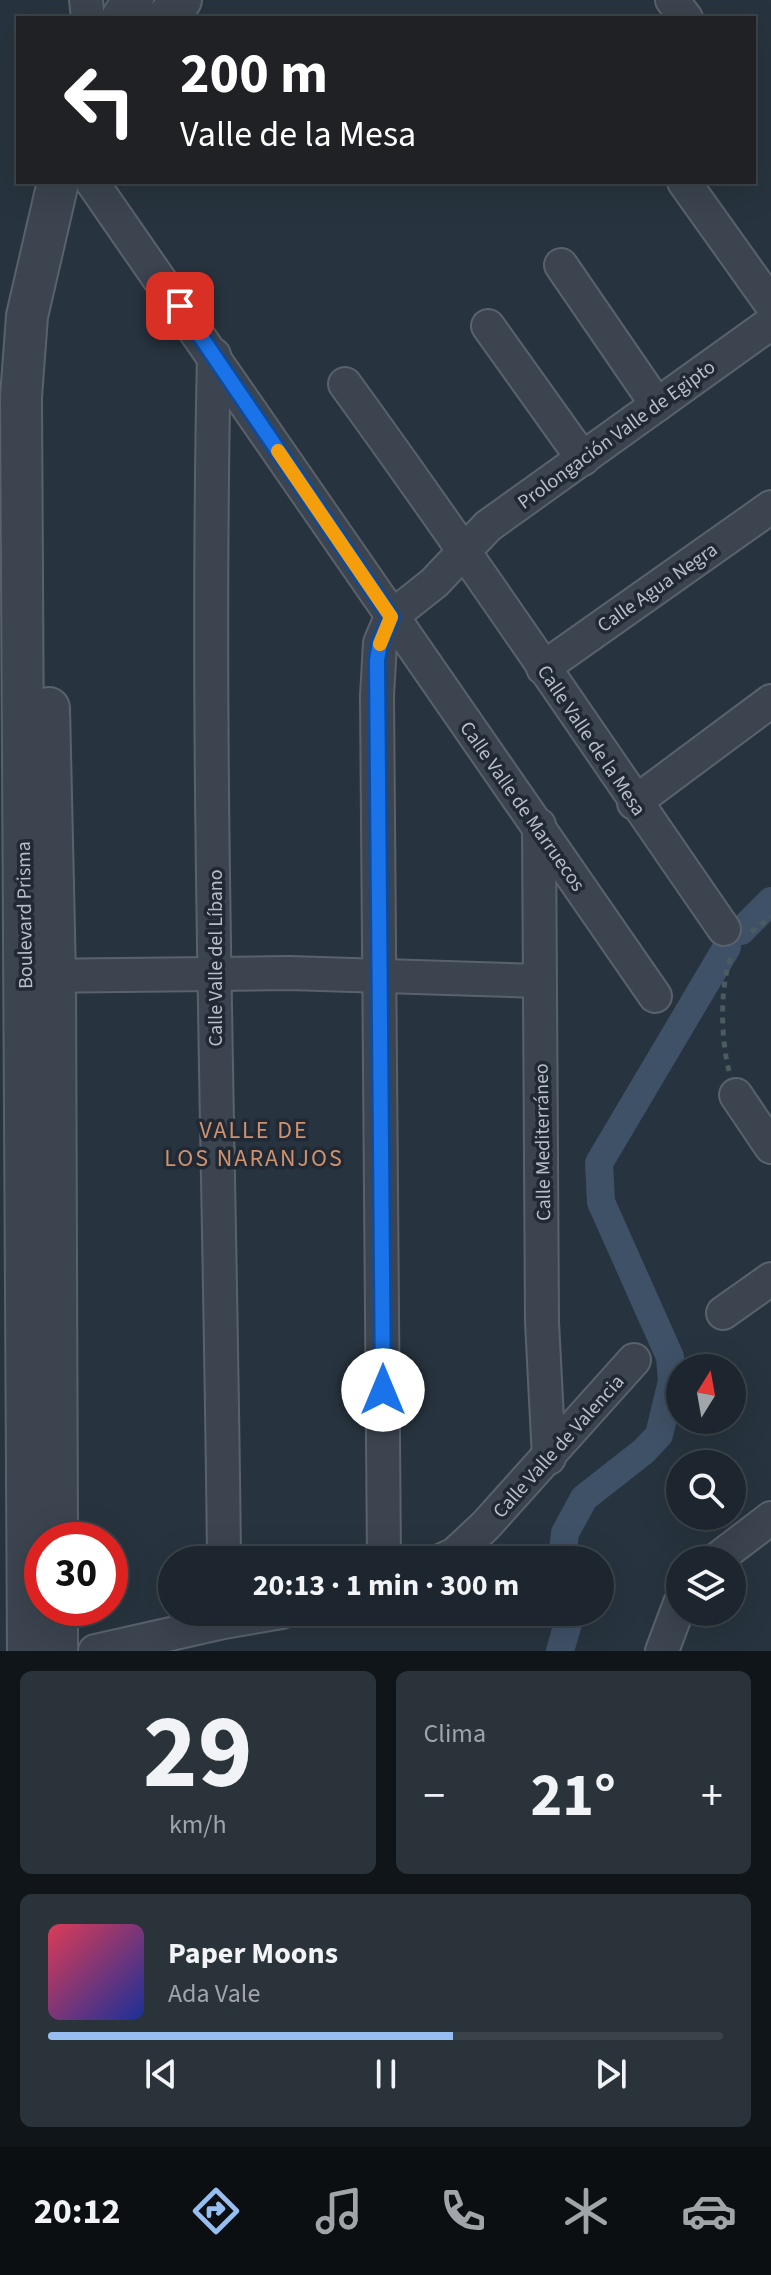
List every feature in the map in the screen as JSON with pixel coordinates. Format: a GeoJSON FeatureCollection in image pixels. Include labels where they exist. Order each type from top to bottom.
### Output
{"type":"FeatureCollection","features":[{"type":"Feature","properties":{"kind":"street"},"geometry":{"type":"LineString","coordinates":[[169,16],[181,0]]}},
{"type":"Feature","properties":{"kind":"street"},"geometry":{"type":"LineString","coordinates":[[672,0],[684,16]]}},
{"type":"Feature","properties":{"kind":"street","name":"Boulevard Prisma"},"geometry":{"type":"LineString","coordinates":[[56,1522],[21,397],[27,316],[58,184]]}},
{"type":"Feature","properties":{"kind":"street","name":"Boulevard Prisma"},"geometry":{"type":"LineString","coordinates":[[28,1651],[48,318],[60,255],[81,184]]}},
{"type":"Feature","properties":{"kind":"street","name":"Calle Valle de Marruecos"},"geometry":{"type":"LineString","coordinates":[[93,184],[655,996]]}},
{"type":"Feature","properties":{"kind":"street"},"geometry":{"type":"LineString","coordinates":[[685,184],[771,304]]}},
{"type":"Feature","properties":{"kind":"street"},"geometry":{"type":"LineString","coordinates":[[561,265],[657,405]]}},
{"type":"Feature","properties":{"kind":"street","name":"Prolongación Valle de Egipto"},"geometry":{"type":"LineString","coordinates":[[391,617],[434,583],[488,526],[771,323]]}},
{"type":"Feature","properties":{"kind":"street"},"geometry":{"type":"LineString","coordinates":[[488,326],[583,459]]}},
{"type":"Feature","properties":{"kind":"street","name":"Calle Valle del Líbano"},"geometry":{"type":"LineString","coordinates":[[214,355],[215,974],[224,1546]]}},
{"type":"Feature","properties":{"kind":"street","name":"Calle Valle de la Mesa"},"geometry":{"type":"LineString","coordinates":[[345,384],[465,549],[634,803],[735,938]]}},
{"type":"Feature","properties":{"kind":"street","name":"Calle Agua Negra"},"geometry":{"type":"LineString","coordinates":[[543,668],[771,507]]}},
{"type":"Feature","properties":{"kind":"street"},"geometry":{"type":"LineString","coordinates":[[384,1546],[377,660],[380,643],[391,617]]}},
{"type":"Feature","properties":{"kind":"street"},"geometry":{"type":"LineString","coordinates":[[634,803],[771,701]]}},
{"type":"Feature","properties":{"kind":"street","name":"Calle Mediterráneo"},"geometry":{"type":"LineString","coordinates":[[539,825],[542,1322],[549,1458]]}},
{"type":"Feature","properties":{"kind":"street"},"geometry":{"type":"LineString","coordinates":[[40,975],[379,975],[539,981]]}},
{"type":"Feature","properties":{"kind":"street"},"geometry":{"type":"LineString","coordinates":[[736,1095],[771,1147]]}},
{"type":"Feature","properties":{"kind":"street"},"geometry":{"type":"LineString","coordinates":[[723,1313],[771,1279]]}},
{"type":"Feature","properties":{"kind":"street","name":"Calle Valle de Valencia"},"geometry":{"type":"LineString","coordinates":[[464,1546],[549,1458],[634,1360]]}},
{"type":"Feature","properties":{"kind":"street"},"geometry":{"type":"LineString","coordinates":[[734,1546],[771,1518]]}},
{"type":"Feature","properties":{"kind":"street"},"geometry":{"type":"LineString","coordinates":[[57,1626],[57,1651]]}},
{"type":"Feature","properties":{"kind":"street"},"geometry":{"type":"LineString","coordinates":[[95,1651],[190,1626]]}},
{"type":"Feature","properties":{"kind":"street"},"geometry":{"type":"LineString","coordinates":[[661,1650],[671,1626]]}},
{"type":"Feature","properties":{"kind":"path"},"geometry":{"type":"LineString","coordinates":[[736,1095],[723,1035],[725,976],[735,938],[771,917]]}},
{"type":"Feature","properties":{"kind":"waterway"},"geometry":{"type":"LineString","coordinates":[[741,931],[771,901]]}},
{"type":"Feature","properties":{"kind":"waterway"},"geometry":{"type":"LineString","coordinates":[[564,1546],[565,1533],[584,1498],[644,1451],[659,1435],[672,1381],[670,1357],[601,1202],[599,1163],[727,947]]}},
{"type":"Feature","properties":{"kind":"waterway"},"geometry":{"type":"LineString","coordinates":[[560,1651],[567,1626]]}},
{"type":"Feature","properties":{"kind":"slow traffic"},"geometry":{"type":"LineString","coordinates":[[278,451],[391,617],[380,644]]}},
{"type":"Feature","properties":{"kind":"district","name":"VALLE DE LOS NARANJOS"},"geometry":{"type":"Point","coordinates":[254,1144]}},
{"type":"Feature","properties":{"kind":"route"},"geometry":{"type":"LineString","coordinates":[[180,306],[391,617],[380,643],[377,660],[383,1390]]}}]}
